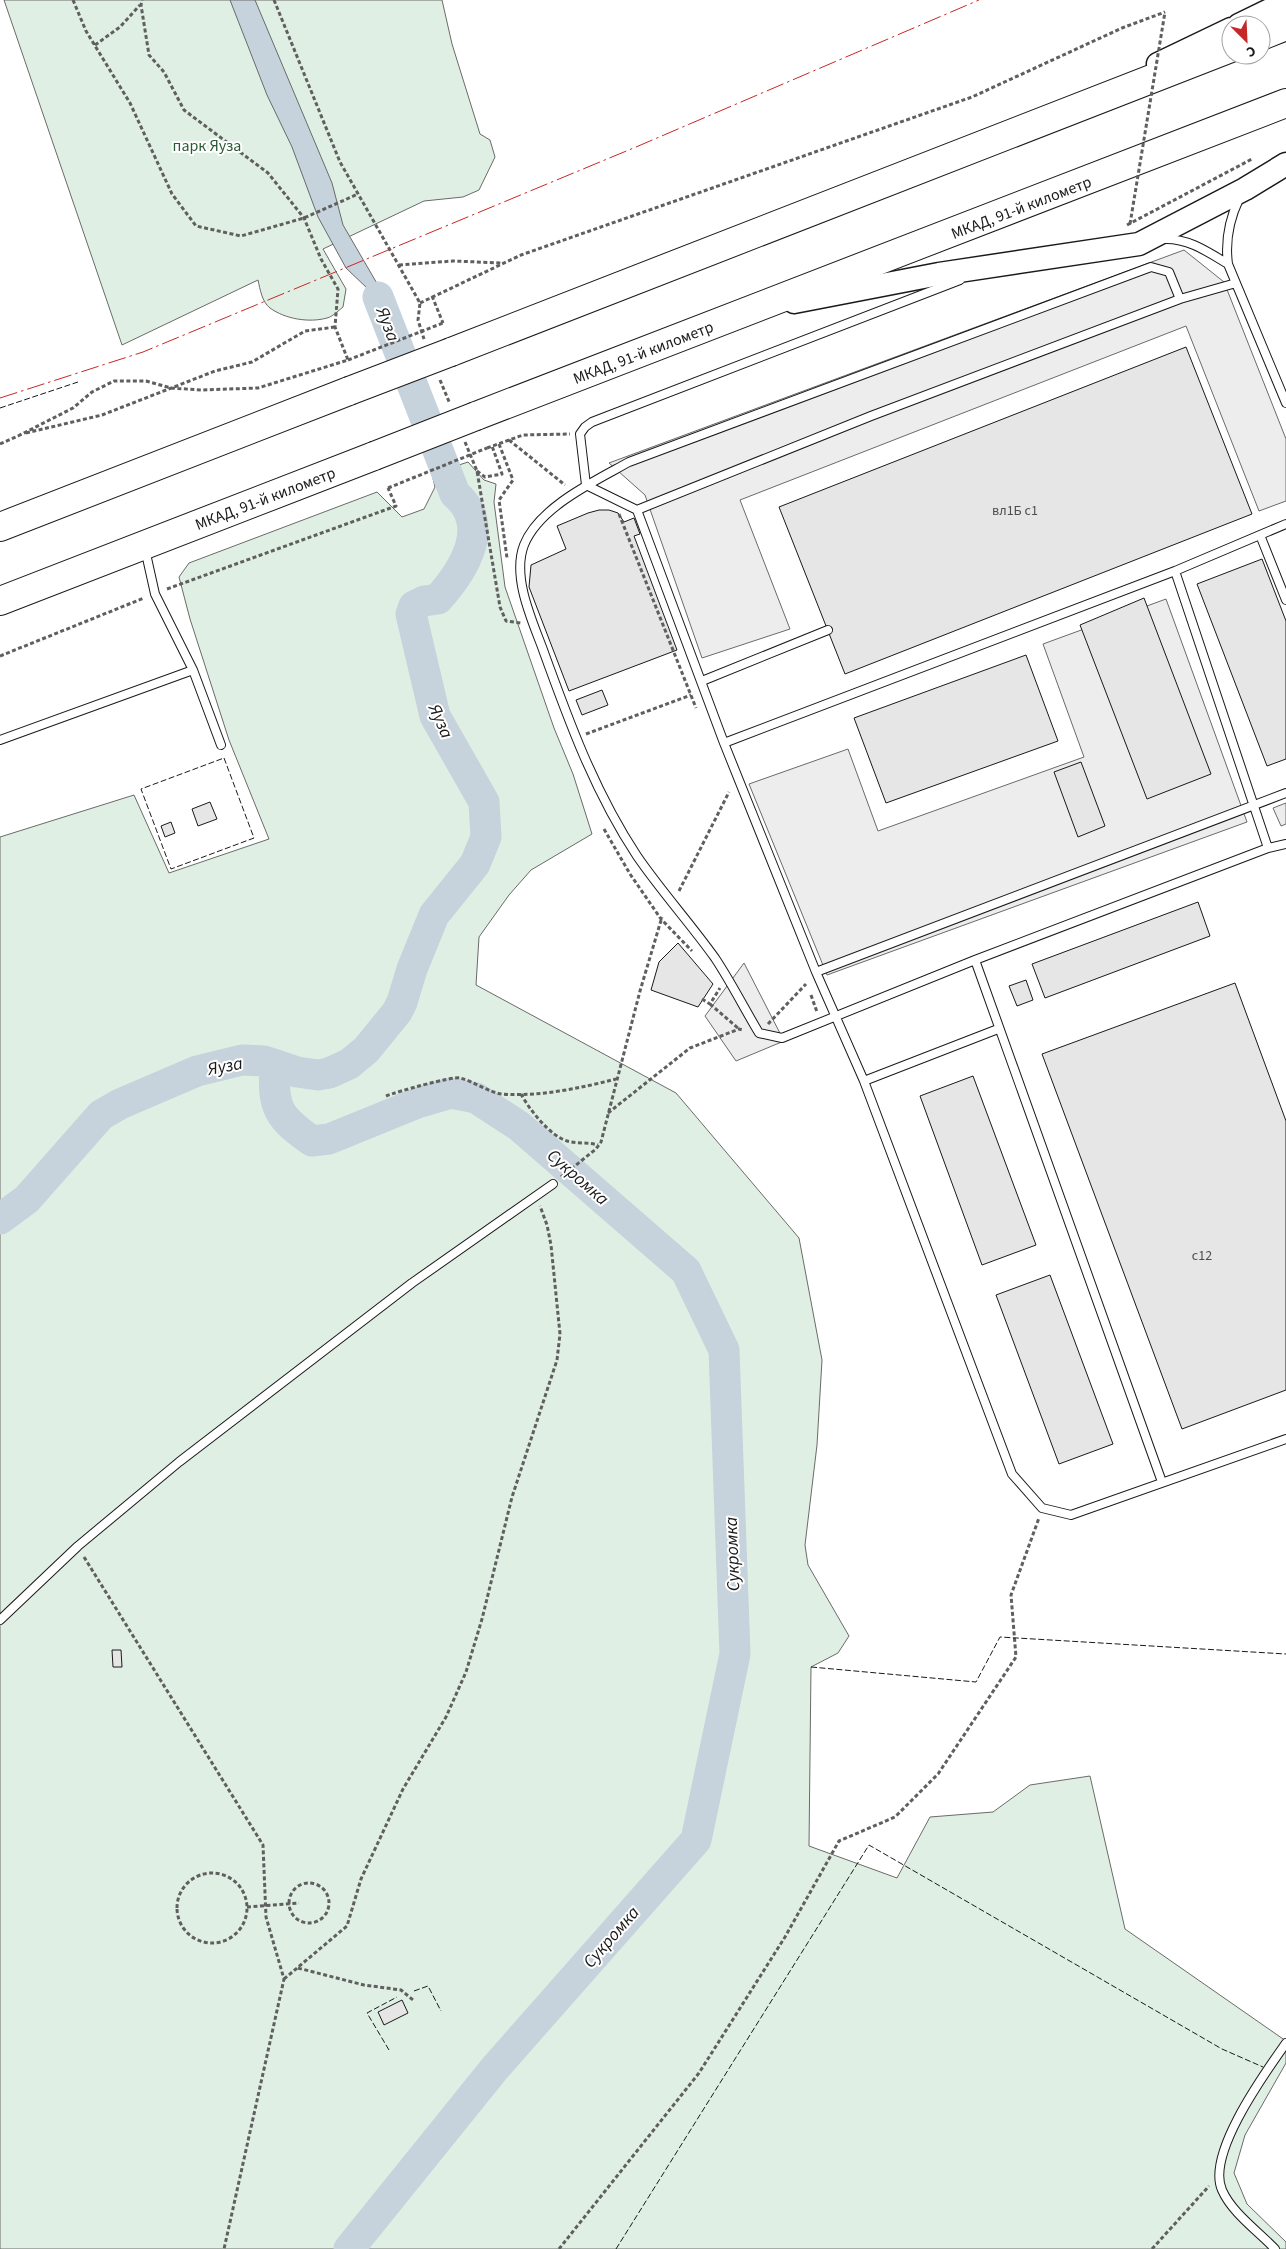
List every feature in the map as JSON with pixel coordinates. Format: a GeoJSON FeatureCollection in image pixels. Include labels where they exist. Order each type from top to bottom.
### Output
{"type":"FeatureCollection","features":[{"type":"Feature","properties":{"kind":"highway"},"geometry":{"type":"LineString","coordinates":[[1271,32],[1286,26]]}},
{"type":"Feature","properties":{"kind":"highway"},"geometry":{"type":"LineString","coordinates":[[0,527],[1221,52]]}},
{"type":"Feature","properties":{"kind":"highway","name":"МКАД, 91-й километр"},"geometry":{"type":"LineString","coordinates":[[0,601],[374,456],[463,419],[1286,103]]}},
{"type":"Feature","properties":{"kind":"main road"},"geometry":{"type":"LineString","coordinates":[[1259,15],[1286,2]]}},
{"type":"Feature","properties":{"kind":"main road"},"geometry":{"type":"LineString","coordinates":[[1036,124],[1221,34]]}},
{"type":"Feature","properties":{"kind":"main road"},"geometry":{"type":"LineString","coordinates":[[751,310],[939,274],[1117,249],[1148,240],[1244,190],[1286,164]]}},
{"type":"Feature","properties":{"kind":"lane"},"geometry":{"type":"LineString","coordinates":[[1244,190],[1234,210],[1226,245],[1228,264],[1286,403]]}},
{"type":"Feature","properties":{"kind":"lane"},"geometry":{"type":"LineString","coordinates":[[1148,240],[1174,239],[1200,247],[1228,264]]}},
{"type":"Feature","properties":{"kind":"lane"},"geometry":{"type":"LineString","coordinates":[[586,485],[580,434],[592,422],[993,267]]}},
{"type":"Feature","properties":{"kind":"lane"},"geometry":{"type":"LineString","coordinates":[[1180,299],[1169,272],[1151,267],[629,462],[586,485],[543,517],[528,536],[523,547],[521,580],[539,640],[576,738],[613,816],[637,856],[715,958],[759,1033],[782,1038],[975,960],[1268,848],[1286,844]]}},
{"type":"Feature","properties":{"kind":"lane"},"geometry":{"type":"LineString","coordinates":[[637,510],[871,416],[1180,299],[1236,283]]}},
{"type":"Feature","properties":{"kind":"lane"},"geometry":{"type":"LineString","coordinates":[[586,485],[637,510],[724,743],[816,972],[864,1082],[1012,1474],[1042,1508],[1071,1515],[1286,1439]]}},
{"type":"Feature","properties":{"kind":"lane"},"geometry":{"type":"LineString","coordinates":[[724,743],[1175,571],[1286,524]]}},
{"type":"Feature","properties":{"kind":"lane"},"geometry":{"type":"LineString","coordinates":[[1260,535],[1286,600]]}},
{"type":"Feature","properties":{"kind":"lane"},"geometry":{"type":"LineString","coordinates":[[144,545],[154,594],[193,670],[221,745]]}},
{"type":"Feature","properties":{"kind":"lane"},"geometry":{"type":"LineString","coordinates":[[1175,571],[1268,848]]}},
{"type":"Feature","properties":{"kind":"lane"},"geometry":{"type":"LineString","coordinates":[[702,681],[828,630]]}},
{"type":"Feature","properties":{"kind":"lane"},"geometry":{"type":"LineString","coordinates":[[0,740],[193,670]]}},
{"type":"Feature","properties":{"kind":"lane"},"geometry":{"type":"LineString","coordinates":[[816,972],[1286,793]]}},
{"type":"Feature","properties":{"kind":"lane"},"geometry":{"type":"LineString","coordinates":[[975,960],[998,1029],[1162,1482]]}},
{"type":"Feature","properties":{"kind":"lane"},"geometry":{"type":"LineString","coordinates":[[864,1082],[998,1029]]}},
{"type":"Feature","properties":{"kind":"lane"},"geometry":{"type":"LineString","coordinates":[[0,1620],[78,1546],[179,1462],[404,1289],[553,1184]]}},
{"type":"Feature","properties":{"kind":"lane"},"geometry":{"type":"LineString","coordinates":[[1275,2249],[1233,2207],[1222,2189],[1218,2176],[1223,2151],[1244,2108],[1286,2044]]}},
{"type":"Feature","properties":{"kind":"path"},"geometry":{"type":"LineString","coordinates":[[73,0],[95,45],[130,103],[172,194],[196,226],[241,236],[304,218],[358,194]]}},
{"type":"Feature","properties":{"kind":"path"},"geometry":{"type":"LineString","coordinates":[[142,0],[141,5],[149,55],[164,72],[184,110],[268,173],[304,218],[321,259],[338,289],[335,327],[348,360]]}},
{"type":"Feature","properties":{"kind":"path"},"geometry":{"type":"LineString","coordinates":[[274,0],[340,162],[420,302],[418,320],[438,355],[463,419],[477,471],[500,608],[506,621],[523,623],[520,614]]}},
{"type":"Feature","properties":{"kind":"path"},"geometry":{"type":"LineString","coordinates":[[95,45],[120,27],[141,5]]}},
{"type":"Feature","properties":{"kind":"path"},"geometry":{"type":"LineString","coordinates":[[420,302],[521,255],[972,97],[1122,28],[1165,12],[1130,224]]}},
{"type":"Feature","properties":{"kind":"path"},"geometry":{"type":"LineString","coordinates":[[1124,226],[1252,159]]}},
{"type":"Feature","properties":{"kind":"path"},"geometry":{"type":"LineString","coordinates":[[398,264],[453,261],[502,264]]}},
{"type":"Feature","properties":{"kind":"path"},"geometry":{"type":"LineString","coordinates":[[0,444],[73,408],[92,392],[114,381],[146,381],[171,388],[201,390],[258,388],[348,360],[443,323],[432,296]]}},
{"type":"Feature","properties":{"kind":"path"},"geometry":{"type":"LineString","coordinates":[[18,436],[102,415],[215,371],[252,362],[305,331],[335,327]]}},
{"type":"Feature","properties":{"kind":"path"},"geometry":{"type":"LineString","coordinates":[[0,656],[154,594],[396,506],[388,488],[492,446],[523,435],[580,434]]}},
{"type":"Feature","properties":{"kind":"path"},"geometry":{"type":"LineString","coordinates":[[509,440],[576,493]]}},
{"type":"Feature","properties":{"kind":"path"},"geometry":{"type":"LineString","coordinates":[[499,444],[513,480],[499,500],[508,566]]}},
{"type":"Feature","properties":{"kind":"path"},"geometry":{"type":"LineString","coordinates":[[477,471],[486,477],[502,474],[492,446]]}},
{"type":"Feature","properties":{"kind":"path"},"geometry":{"type":"LineString","coordinates":[[617,510],[698,713]]}},
{"type":"Feature","properties":{"kind":"path"},"geometry":{"type":"LineString","coordinates":[[576,738],[690,695]]}},
{"type":"Feature","properties":{"kind":"path"},"geometry":{"type":"LineString","coordinates":[[726,783],[733,801]]}},
{"type":"Feature","properties":{"kind":"path"},"geometry":{"type":"LineString","coordinates":[[553,1184],[601,1142],[661,919],[673,903],[729,792]]}},
{"type":"Feature","properties":{"kind":"path"},"geometry":{"type":"LineString","coordinates":[[661,919],[696,956]]}},
{"type":"Feature","properties":{"kind":"path"},"geometry":{"type":"LineString","coordinates":[[803,975],[821,1022]]}},
{"type":"Feature","properties":{"kind":"path"},"geometry":{"type":"LineString","coordinates":[[702,999],[739,1029],[759,1033],[806,984]]}},
{"type":"Feature","properties":{"kind":"path"},"geometry":{"type":"LineString","coordinates":[[710,1004],[721,986]]}},
{"type":"Feature","properties":{"kind":"path"},"geometry":{"type":"LineString","coordinates":[[608,1114],[690,1048],[739,1029]]}},
{"type":"Feature","properties":{"kind":"path"},"geometry":{"type":"LineString","coordinates":[[386,1096],[404,1089],[457,1077],[479,1084],[500,1094],[581,1088],[617,1079]]}},
{"type":"Feature","properties":{"kind":"path"},"geometry":{"type":"LineString","coordinates":[[520,1094],[530,1111],[566,1141],[590,1142],[597,1147]]}},
{"type":"Feature","properties":{"kind":"path"},"geometry":{"type":"LineString","coordinates":[[284,1980],[347,1926],[361,1880],[403,1790],[446,1717],[466,1672],[482,1619],[512,1497],[558,1360],[560,1334],[551,1245],[547,1225],[536,1196]]}},
{"type":"Feature","properties":{"kind":"path"},"geometry":{"type":"LineString","coordinates":[[559,2249],[699,2073],[785,1937],[839,1841],[896,1817],[932,1780],[1016,1657],[1011,1595],[1042,1508]]}},
{"type":"Feature","properties":{"kind":"path"},"geometry":{"type":"LineString","coordinates":[[78,1546],[263,1845],[266,1917],[284,1980],[224,2249]]}},
{"type":"Feature","properties":{"kind":"path"},"geometry":{"type":"LineString","coordinates":[[206,1873],[218,1873],[230,1877],[239,1885],[245,1895],[247,1907],[246,1919],[240,1929],[233,1936],[223,1941],[212,1943],[201,1941],[191,1936],[179,1919],[177,1908],[179,1896],[185,1885],[206,1873]]}},
{"type":"Feature","properties":{"kind":"path"},"geometry":{"type":"LineString","coordinates":[[308,1883],[324,1890],[329,1903],[324,1915],[313,1922],[306,1922],[294,1916],[289,1904],[292,1892],[296,1887],[308,1883]]}},
{"type":"Feature","properties":{"kind":"path"},"geometry":{"type":"LineString","coordinates":[[247,1907],[298,1903]]}},
{"type":"Feature","properties":{"kind":"path"},"geometry":{"type":"LineString","coordinates":[[298,1968],[364,1985],[401,1990],[413,2000]]}},
{"type":"Feature","properties":{"kind":"path"},"geometry":{"type":"LineString","coordinates":[[1152,2249],[1218,2176]]}},
{"type":"Feature","properties":{"kind":"green space","name":"парк Яуза"},"geometry":{"type":"Polygon","coordinates":[[[4,0],[442,0],[452,44],[480,134],[490,140],[495,157],[479,190],[463,197],[424,201],[323,249],[346,289],[343,307],[331,316],[305,320],[276,312],[265,302],[258,280],[122,345],[4,0]]]}},
{"type":"Feature","properties":{"kind":"green space"},"geometry":{"type":"Polygon","coordinates":[[[468,462],[484,480],[496,484],[494,502],[505,587],[554,728],[573,774],[592,834],[531,870],[509,895],[479,937],[476,985],[676,1093],[799,1238],[822,1360],[817,1445],[805,1545],[808,1565],[849,1636],[838,1653],[811,1667],[809,1846],[897,1878],[930,1817],[993,1812],[1030,1785],[1090,1776],[1125,1929],[1286,2041],[1286,2063],[1245,2135],[1234,2173],[1247,2204],[1286,2242],[1286,2249],[0,2249],[0,837],[134,795],[169,873],[269,839],[229,740],[190,619],[179,577],[189,563],[377,492],[402,517],[424,509],[435,487],[432,474],[468,462]]]}},
{"type":"Feature","properties":{"kind":"shaded area"},"geometry":{"type":"Polygon","coordinates":[[[1184,250],[1224,282],[1286,439],[1286,501],[1259,511],[1186,326],[740,500],[790,629],[702,658],[645,495],[609,463],[1184,250]]]}},
{"type":"Feature","properties":{"kind":"shaded area"},"geometry":{"type":"Polygon","coordinates":[[[1166,599],[1247,822],[827,975],[749,784],[848,749],[878,831],[1084,757],[1043,644],[1166,599]]]}},
{"type":"Feature","properties":{"kind":"shaded area"},"geometry":{"type":"Polygon","coordinates":[[[1286,803],[1286,824],[1281,826],[1273,808],[1286,803]]]}},
{"type":"Feature","properties":{"kind":"shaded area"},"geometry":{"type":"Polygon","coordinates":[[[744,963],[784,1041],[736,1061],[705,1016],[744,963]]]}},
{"type":"Feature","properties":{"kind":"water"},"geometry":{"type":"Polygon","coordinates":[[[230,0],[255,0],[332,183],[343,225],[389,304],[391,317],[399,335],[382,340],[381,325],[373,314],[369,290],[346,268],[318,217],[292,147],[267,95],[230,0]]]}},
{"type":"Feature","properties":{"kind":"building"},"geometry":{"type":"Polygon","coordinates":[[[1186,347],[1252,514],[845,674],[779,507],[1186,347]]]}},
{"type":"Feature","properties":{"kind":"building"},"geometry":{"type":"Polygon","coordinates":[[[599,510],[609,510],[618,513],[624,522],[634,518],[640,534],[634,536],[677,650],[569,691],[529,587],[531,565],[566,549],[557,526],[599,510]]]}},
{"type":"Feature","properties":{"kind":"building"},"geometry":{"type":"Polygon","coordinates":[[[1262,559],[1286,621],[1286,759],[1267,766],[1197,584],[1262,559]]]}},
{"type":"Feature","properties":{"kind":"building"},"geometry":{"type":"Polygon","coordinates":[[[1144,598],[1211,774],[1147,799],[1080,625],[1144,598]]]}},
{"type":"Feature","properties":{"kind":"building"},"geometry":{"type":"Polygon","coordinates":[[[1026,655],[1058,741],[886,803],[854,718],[1026,655]]]}},
{"type":"Feature","properties":{"kind":"building"},"geometry":{"type":"Polygon","coordinates":[[[602,690],[608,705],[582,715],[576,700],[602,690]]]}},
{"type":"Feature","properties":{"kind":"building"},"geometry":{"type":"Polygon","coordinates":[[[1081,762],[1105,826],[1078,837],[1054,772],[1081,762]]]}},
{"type":"Feature","properties":{"kind":"building"},"geometry":{"type":"Polygon","coordinates":[[[210,802],[217,819],[198,826],[192,809],[210,802]]]}},
{"type":"Feature","properties":{"kind":"building"},"geometry":{"type":"Polygon","coordinates":[[[171,822],[175,833],[165,837],[161,826],[171,822]]]}},
{"type":"Feature","properties":{"kind":"building"},"geometry":{"type":"Polygon","coordinates":[[[1198,902],[1210,936],[1045,998],[1032,964],[1198,902]]]}},
{"type":"Feature","properties":{"kind":"building"},"geometry":{"type":"Polygon","coordinates":[[[678,943],[713,984],[698,1007],[651,990],[659,962],[678,943]]]}},
{"type":"Feature","properties":{"kind":"building"},"geometry":{"type":"Polygon","coordinates":[[[1026,980],[1033,1000],[1017,1006],[1009,986],[1026,980]]]}},
{"type":"Feature","properties":{"kind":"building"},"geometry":{"type":"Polygon","coordinates":[[[1235,983],[1286,1121],[1286,1390],[1182,1429],[1042,1054],[1235,983]]]}},
{"type":"Feature","properties":{"kind":"building"},"geometry":{"type":"Polygon","coordinates":[[[973,1076],[1036,1245],[982,1265],[920,1096],[973,1076]]]}},
{"type":"Feature","properties":{"kind":"building"},"geometry":{"type":"Polygon","coordinates":[[[1050,1275],[1113,1444],[1059,1464],[996,1295],[1050,1275]]]}},
{"type":"Feature","properties":{"kind":"building"},"geometry":{"type":"Polygon","coordinates":[[[112,1650],[121,1650],[122,1667],[113,1667],[112,1650]]]}},
{"type":"Feature","properties":{"kind":"building"},"geometry":{"type":"Polygon","coordinates":[[[402,2000],[408,2013],[384,2025],[378,2012],[402,2000]]]}},
{"type":"Feature","properties":{"kind":"waterway","name":"Яуза"},"geometry":{"type":"LineString","coordinates":[[0,1219],[27,1199],[101,1115],[120,1104],[197,1071],[242,1060],[264,1061],[297,1072],[318,1075],[329,1073],[349,1064],[366,1050],[397,1012],[434,915],[475,864],[486,837],[484,802],[435,716],[411,614],[414,606],[424,601],[438,599],[457,575],[470,548],[473,533],[472,520],[466,506],[455,494],[378,297]]}},
{"type":"Feature","properties":{"kind":"waterway","name":"Сукромка"},"geometry":{"type":"LineString","coordinates":[[275,1067],[275,1093],[280,1111],[292,1126],[312,1141],[329,1139],[420,1102],[451,1093],[476,1098],[519,1126],[686,1271],[724,1350],[735,1654],[696,1840],[495,2068],[349,2249]]}},
{"type":"Feature","properties":{"kind":"fence"},"geometry":{"type":"LineString","coordinates":[[0,408],[78,382]]}},
{"type":"Feature","properties":{"kind":"fence"},"geometry":{"type":"LineString","coordinates":[[224,758],[254,838],[171,869],[141,789],[224,758]]}},
{"type":"Feature","properties":{"kind":"fence"},"geometry":{"type":"LineString","coordinates":[[811,1667],[976,1682],[1000,1637],[1286,1654]]}},
{"type":"Feature","properties":{"kind":"fence"},"geometry":{"type":"LineString","coordinates":[[616,2249],[869,1845],[1222,2049],[1263,2067]]}},
{"type":"Feature","properties":{"kind":"fence"},"geometry":{"type":"LineString","coordinates":[[414,1991],[428,1986],[441,2011]]}},
{"type":"Feature","properties":{"kind":"fence"},"geometry":{"type":"LineString","coordinates":[[389,2050],[367,2013],[397,1997]]}},
{"type":"Feature","properties":{"kind":"power"},"geometry":{"type":"LineString","coordinates":[[0,398],[143,352],[636,147],[979,0]]}}]}
